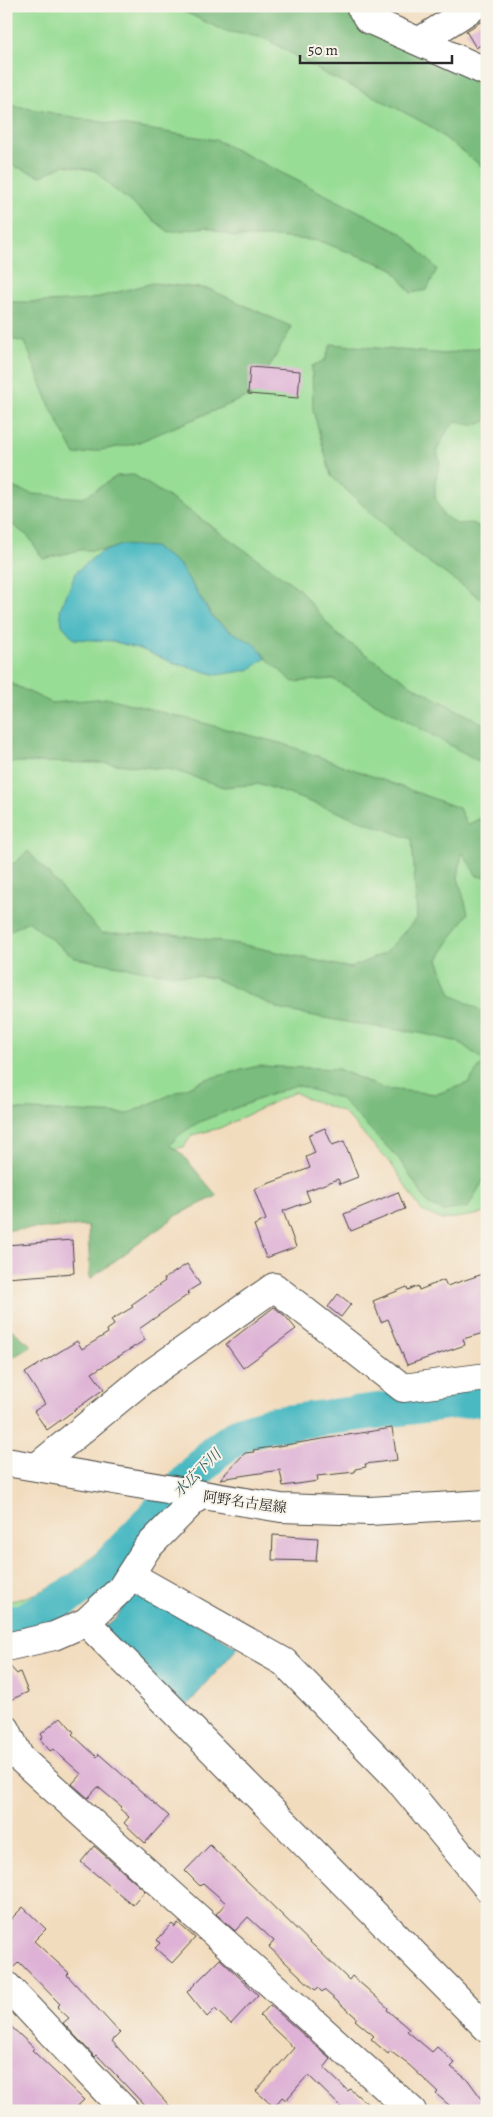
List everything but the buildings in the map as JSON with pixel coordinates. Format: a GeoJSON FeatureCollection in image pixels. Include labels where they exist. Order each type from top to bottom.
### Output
{"type":"FeatureCollection","features":[{"type":"Feature","properties":{"kind":"street"},"geometry":{"type":"LineString","coordinates":[[360,6],[368,19],[487,72]]}},
{"type":"Feature","properties":{"kind":"street"},"geometry":{"type":"LineString","coordinates":[[420,41],[475,6]]}},
{"type":"Feature","properties":{"kind":"street"},"geometry":{"type":"LineString","coordinates":[[38,1466],[146,1377],[274,1287],[403,1388],[487,1377]]}},
{"type":"Feature","properties":{"kind":"street","name":"阿野名古屋線"},"geometry":{"type":"LineString","coordinates":[[6,1462],[281,1508],[360,1511],[444,1508],[487,1504]]}},
{"type":"Feature","properties":{"kind":"street"},"geometry":{"type":"LineString","coordinates":[[6,1647],[54,1636],[86,1622],[110,1601],[130,1575],[147,1548],[195,1495]]}},
{"type":"Feature","properties":{"kind":"street"},"geometry":{"type":"LineString","coordinates":[[130,1575],[284,1662],[398,1779],[487,1886]]}},
{"type":"Feature","properties":{"kind":"street"},"geometry":{"type":"LineString","coordinates":[[86,1622],[487,2028]]}},
{"type":"Feature","properties":{"kind":"street"},"geometry":{"type":"LineString","coordinates":[[6,1729],[20,1758],[412,2111]]}},
{"type":"Feature","properties":{"kind":"street"},"geometry":{"type":"LineString","coordinates":[[6,1984],[125,2111]]}},
{"type":"Feature","properties":{"kind":"green space"},"geometry":{"type":"Polygon","coordinates":[[[6,6],[349,6],[487,82],[487,1213],[442,1220],[422,1211],[392,1165],[343,1112],[303,1097],[295,1092],[220,1128],[192,1135],[184,1147],[147,1153],[6,1151],[6,6]]]}},
{"type":"Feature","properties":{"kind":"green space"},"geometry":{"type":"Polygon","coordinates":[[[172,6],[349,6],[487,82],[487,168],[483,167],[428,125],[377,98],[327,75],[265,38],[225,31],[172,6]]]}},
{"type":"Feature","properties":{"kind":"green space"},"geometry":{"type":"Polygon","coordinates":[[[6,104],[89,120],[216,140],[402,233],[437,269],[427,290],[411,293],[392,268],[319,241],[277,237],[235,237],[206,227],[169,232],[110,186],[96,171],[65,165],[41,176],[6,163],[6,104]]]}},
{"type":"Feature","properties":{"kind":"green space"},"geometry":{"type":"Polygon","coordinates":[[[153,283],[209,289],[292,327],[254,394],[134,444],[75,455],[49,404],[25,342],[6,338],[6,302],[87,300],[153,283]]]}},
{"type":"Feature","properties":{"kind":"green space"},"geometry":{"type":"Polygon","coordinates":[[[331,344],[445,354],[487,346],[487,420],[476,425],[457,421],[447,431],[437,450],[440,464],[435,481],[435,497],[443,515],[456,524],[471,523],[487,530],[487,603],[414,552],[331,476],[313,410],[312,366],[325,360],[331,344]]]}},
{"type":"Feature","properties":{"kind":"green space"},"geometry":{"type":"Polygon","coordinates":[[[134,475],[187,509],[298,588],[336,634],[413,686],[487,726],[487,766],[333,679],[293,682],[266,658],[213,618],[179,564],[109,550],[80,550],[43,559],[29,537],[6,520],[6,485],[33,494],[83,498],[117,476],[134,475]]]}},
{"type":"Feature","properties":{"kind":"green space"},"geometry":{"type":"Polygon","coordinates":[[[6,681],[52,703],[108,698],[287,745],[459,808],[467,825],[487,815],[487,878],[477,876],[462,852],[458,878],[468,913],[438,959],[451,994],[487,1014],[487,1174],[468,1207],[444,1211],[429,1205],[399,1159],[341,1099],[296,1085],[199,1122],[179,1135],[170,1145],[182,1154],[217,1196],[179,1214],[90,1279],[88,1226],[6,1230],[6,1109],[127,1114],[206,1079],[258,1066],[338,1069],[385,1089],[437,1094],[468,1083],[484,1061],[459,1042],[420,1033],[282,1010],[214,978],[146,971],[75,958],[28,921],[6,933],[6,865],[15,863],[28,851],[101,933],[173,934],[250,946],[350,968],[385,953],[417,918],[412,839],[261,784],[224,787],[173,770],[107,763],[6,762],[6,681]]]}},
{"type":"Feature","properties":{"kind":"green space"},"geometry":{"type":"Polygon","coordinates":[[[6,1325],[32,1346],[6,1361],[6,1325]]]}},
{"type":"Feature","properties":{"kind":"green space"},"geometry":{"type":"Polygon","coordinates":[[[147,1500],[162,1503],[92,1573],[52,1601],[30,1612],[6,1620],[6,1602],[28,1597],[67,1577],[101,1549],[147,1500]]]}},
{"type":"Feature","properties":{"kind":"water"},"geometry":{"type":"Polygon","coordinates":[[[121,545],[154,547],[179,564],[213,618],[232,632],[256,645],[266,658],[249,670],[217,675],[174,663],[140,649],[112,641],[74,639],[62,625],[60,609],[77,571],[99,553],[121,545]]]}},
{"type":"Feature","properties":{"kind":"water"},"geometry":{"type":"Polygon","coordinates":[[[134,1587],[238,1647],[183,1710],[102,1629],[117,1617],[134,1587]]]}},
{"type":"Feature","properties":{"kind":"waterway","name":"水広下川"},"geometry":{"type":"LineString","coordinates":[[6,1624],[22,1622],[56,1604],[96,1579],[215,1452],[242,1433],[268,1425],[487,1397]]}}]}
